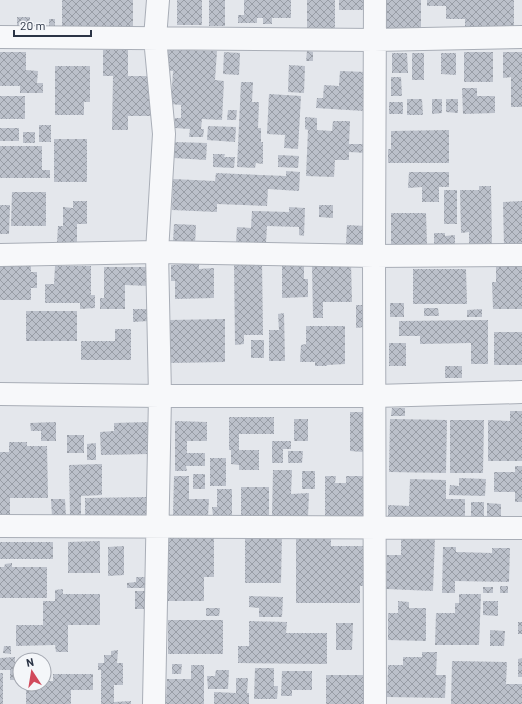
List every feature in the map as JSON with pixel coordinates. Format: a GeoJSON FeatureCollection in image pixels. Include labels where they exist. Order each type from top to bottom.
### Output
{"type":"FeatureCollection","features":[{"type":"Feature","properties":{"kind":"street"},"geometry":{"type":"LineString","coordinates":[[154,704],[160,396],[158,252],[164,134],[156,38],[158,0]]}},
{"type":"Feature","properties":{"kind":"street"},"geometry":{"type":"LineString","coordinates":[[375,0],[375,704]]}},
{"type":"Feature","properties":{"kind":"street"},"geometry":{"type":"LineString","coordinates":[[0,37],[374,40],[522,37]]}},
{"type":"Feature","properties":{"kind":"street"},"geometry":{"type":"LineString","coordinates":[[0,254],[158,252],[374,256],[522,255]]}},
{"type":"Feature","properties":{"kind":"street"},"geometry":{"type":"LineString","coordinates":[[0,394],[375,396],[522,392]]}},
{"type":"Feature","properties":{"kind":"street"},"geometry":{"type":"LineString","coordinates":[[0,526],[522,528]]}},
{"type":"Feature","properties":{"kind":"building"},"geometry":{"type":"Polygon","coordinates":[[[62,0],[133,0],[133,26],[62,27],[62,0]]]}},
{"type":"Feature","properties":{"kind":"building"},"geometry":{"type":"Polygon","coordinates":[[[177,0],[202,0],[202,25],[177,25],[177,0]]]}},
{"type":"Feature","properties":{"kind":"building"},"geometry":{"type":"Polygon","coordinates":[[[209,0],[225,0],[225,26],[209,26],[209,0]]]}},
{"type":"Feature","properties":{"kind":"building"},"geometry":{"type":"Polygon","coordinates":[[[244,0],[291,0],[291,18],[272,18],[272,24],[263,24],[263,18],[257,18],[257,23],[238,23],[238,15],[244,15],[244,0]]]}},
{"type":"Feature","properties":{"kind":"building"},"geometry":{"type":"Polygon","coordinates":[[[307,0],[335,0],[335,33],[307,33],[307,0]]]}},
{"type":"Feature","properties":{"kind":"building"},"geometry":{"type":"Polygon","coordinates":[[[339,0],[366,0],[366,10],[339,10],[339,0]]]}},
{"type":"Feature","properties":{"kind":"building"},"geometry":{"type":"Polygon","coordinates":[[[386,0],[421,0],[421,30],[386,29],[386,0]]]}},
{"type":"Feature","properties":{"kind":"building"},"geometry":{"type":"Polygon","coordinates":[[[427,0],[514,0],[514,29],[465,29],[465,19],[446,19],[446,6],[427,6],[427,0]]]}},
{"type":"Feature","properties":{"kind":"building"},"geometry":{"type":"Polygon","coordinates":[[[17,17],[30,17],[30,28],[17,28],[17,17]]]}},
{"type":"Feature","properties":{"kind":"building"},"geometry":{"type":"Polygon","coordinates":[[[49,19],[55,19],[55,29],[49,29],[49,19]]]}},
{"type":"Feature","properties":{"kind":"building"},"geometry":{"type":"Polygon","coordinates":[[[168,48],[217,51],[215,80],[224,81],[222,120],[202,119],[201,129],[204,129],[203,137],[189,137],[190,129],[175,128],[175,118],[181,118],[181,105],[171,104],[173,71],[168,71],[168,48]]]}},
{"type":"Feature","properties":{"kind":"building"},"geometry":{"type":"Polygon","coordinates":[[[103,50],[128,50],[128,76],[152,76],[152,116],[128,116],[128,130],[112,130],[113,76],[103,76],[103,50]]]}},
{"type":"Feature","properties":{"kind":"building"},"geometry":{"type":"Polygon","coordinates":[[[307,51],[313,52],[313,61],[306,61],[307,51]]]}},
{"type":"Feature","properties":{"kind":"building"},"geometry":{"type":"Polygon","coordinates":[[[0,52],[26,52],[26,70],[38,71],[37,83],[43,83],[43,93],[20,93],[20,86],[0,86],[0,52]]]}},
{"type":"Feature","properties":{"kind":"building"},"geometry":{"type":"Polygon","coordinates":[[[224,52],[240,53],[239,75],[223,74],[224,52]]]}},
{"type":"Feature","properties":{"kind":"building"},"geometry":{"type":"Polygon","coordinates":[[[464,52],[493,52],[493,82],[464,82],[464,52]]]}},
{"type":"Feature","properties":{"kind":"building"},"geometry":{"type":"Polygon","coordinates":[[[503,52],[522,52],[522,107],[511,107],[511,77],[503,78],[503,52]]]}},
{"type":"Feature","properties":{"kind":"building"},"geometry":{"type":"Polygon","coordinates":[[[392,53],[407,53],[408,73],[392,73],[392,53]]]}},
{"type":"Feature","properties":{"kind":"building"},"geometry":{"type":"Polygon","coordinates":[[[412,53],[424,53],[424,80],[412,80],[412,53]]]}},
{"type":"Feature","properties":{"kind":"building"},"geometry":{"type":"Polygon","coordinates":[[[441,53],[456,53],[456,75],[441,74],[441,53]]]}},
{"type":"Feature","properties":{"kind":"building"},"geometry":{"type":"Polygon","coordinates":[[[289,65],[305,66],[304,93],[288,92],[289,65]]]}},
{"type":"Feature","properties":{"kind":"building"},"geometry":{"type":"Polygon","coordinates":[[[55,66],[90,66],[90,102],[84,102],[84,115],[55,115],[55,66]]]}},
{"type":"Feature","properties":{"kind":"building"},"geometry":{"type":"Polygon","coordinates":[[[340,71],[366,72],[364,111],[316,108],[317,98],[323,98],[324,85],[339,86],[340,71]]]}},
{"type":"Feature","properties":{"kind":"building"},"geometry":{"type":"Polygon","coordinates":[[[391,77],[401,77],[402,96],[391,96],[391,77]]]}},
{"type":"Feature","properties":{"kind":"building"},"geometry":{"type":"Polygon","coordinates":[[[241,82],[253,82],[252,102],[259,102],[258,128],[261,128],[261,142],[263,142],[263,164],[256,163],[255,168],[237,167],[241,82]]]}},
{"type":"Feature","properties":{"kind":"building"},"geometry":{"type":"Polygon","coordinates":[[[462,88],[477,88],[477,96],[495,96],[495,113],[463,114],[462,88]]]}},
{"type":"Feature","properties":{"kind":"building"},"geometry":{"type":"Polygon","coordinates":[[[269,94],[301,96],[298,149],[284,148],[285,135],[267,134],[269,94]]]}},
{"type":"Feature","properties":{"kind":"building"},"geometry":{"type":"Polygon","coordinates":[[[0,96],[25,96],[25,119],[0,119],[0,96]]]}},
{"type":"Feature","properties":{"kind":"building"},"geometry":{"type":"Polygon","coordinates":[[[407,99],[422,99],[423,115],[407,115],[407,99]]]}},
{"type":"Feature","properties":{"kind":"building"},"geometry":{"type":"Polygon","coordinates":[[[432,99],[442,99],[442,113],[432,114],[432,99]]]}},
{"type":"Feature","properties":{"kind":"building"},"geometry":{"type":"Polygon","coordinates":[[[446,99],[458,99],[458,113],[446,112],[446,99]]]}},
{"type":"Feature","properties":{"kind":"building"},"geometry":{"type":"Polygon","coordinates":[[[389,102],[403,102],[403,114],[389,114],[389,102]]]}},
{"type":"Feature","properties":{"kind":"building"},"geometry":{"type":"Polygon","coordinates":[[[228,110],[237,110],[236,120],[227,120],[228,110]]]}},
{"type":"Feature","properties":{"kind":"building"},"geometry":{"type":"Polygon","coordinates":[[[305,117],[317,118],[317,130],[332,131],[333,121],[350,121],[349,144],[368,144],[368,153],[349,152],[349,160],[335,160],[334,177],[306,176],[308,130],[305,129],[305,117]]]}},
{"type":"Feature","properties":{"kind":"building"},"geometry":{"type":"Polygon","coordinates":[[[39,125],[51,125],[51,142],[39,142],[39,125]]]}},
{"type":"Feature","properties":{"kind":"building"},"geometry":{"type":"Polygon","coordinates":[[[208,126],[236,127],[235,142],[207,140],[208,126]]]}},
{"type":"Feature","properties":{"kind":"building"},"geometry":{"type":"Polygon","coordinates":[[[0,128],[19,128],[19,141],[0,141],[0,128]]]}},
{"type":"Feature","properties":{"kind":"building"},"geometry":{"type":"Polygon","coordinates":[[[449,130],[449,163],[388,163],[388,149],[391,149],[391,131],[449,130]]]}},
{"type":"Feature","properties":{"kind":"building"},"geometry":{"type":"Polygon","coordinates":[[[23,132],[35,132],[35,143],[23,143],[23,132]]]}},
{"type":"Feature","properties":{"kind":"building"},"geometry":{"type":"Polygon","coordinates":[[[54,139],[87,139],[87,182],[54,182],[54,139]]]}},
{"type":"Feature","properties":{"kind":"building"},"geometry":{"type":"Polygon","coordinates":[[[175,142],[207,143],[206,160],[174,158],[175,142]]]}},
{"type":"Feature","properties":{"kind":"building"},"geometry":{"type":"Polygon","coordinates":[[[0,146],[42,146],[42,170],[50,170],[50,178],[0,178],[0,146]]]}},
{"type":"Feature","properties":{"kind":"building"},"geometry":{"type":"Polygon","coordinates":[[[213,154],[225,154],[224,157],[235,157],[234,168],[213,167],[213,154]]]}},
{"type":"Feature","properties":{"kind":"building"},"geometry":{"type":"Polygon","coordinates":[[[278,155],[299,156],[298,168],[278,167],[278,155]]]}},
{"type":"Feature","properties":{"kind":"building"},"geometry":{"type":"Polygon","coordinates":[[[286,171],[300,172],[299,191],[268,189],[267,206],[217,204],[217,212],[172,210],[173,179],[215,181],[216,173],[286,176],[286,171]]]}},
{"type":"Feature","properties":{"kind":"building"},"geometry":{"type":"Polygon","coordinates":[[[409,172],[449,172],[449,187],[439,187],[439,202],[422,202],[422,187],[408,188],[409,172]]]}},
{"type":"Feature","properties":{"kind":"building"},"geometry":{"type":"Polygon","coordinates":[[[479,186],[491,186],[492,245],[469,246],[469,232],[461,233],[460,190],[479,190],[479,186]]]}},
{"type":"Feature","properties":{"kind":"building"},"geometry":{"type":"Polygon","coordinates":[[[444,190],[457,190],[457,224],[444,224],[444,190]]]}},
{"type":"Feature","properties":{"kind":"building"},"geometry":{"type":"Polygon","coordinates":[[[12,192],[46,192],[46,226],[11,226],[12,192]]]}},
{"type":"Feature","properties":{"kind":"building"},"geometry":{"type":"Polygon","coordinates":[[[73,201],[87,201],[87,224],[77,224],[77,243],[57,243],[58,226],[63,226],[63,207],[73,208],[73,201]]]}},
{"type":"Feature","properties":{"kind":"building"},"geometry":{"type":"Polygon","coordinates":[[[522,201],[522,247],[504,247],[503,202],[522,201]]]}},
{"type":"Feature","properties":{"kind":"building"},"geometry":{"type":"Polygon","coordinates":[[[0,205],[10,205],[9,234],[0,234],[0,205]]]}},
{"type":"Feature","properties":{"kind":"building"},"geometry":{"type":"Polygon","coordinates":[[[319,205],[333,205],[333,218],[319,217],[319,205]]]}},
{"type":"Feature","properties":{"kind":"building"},"geometry":{"type":"Polygon","coordinates":[[[289,207],[305,208],[304,236],[299,235],[299,227],[267,226],[266,244],[236,243],[237,227],[251,228],[252,211],[289,212],[289,207]]]}},
{"type":"Feature","properties":{"kind":"building"},"geometry":{"type":"Polygon","coordinates":[[[391,213],[426,213],[427,245],[391,245],[391,213]]]}},
{"type":"Feature","properties":{"kind":"building"},"geometry":{"type":"Polygon","coordinates":[[[174,224],[196,225],[195,244],[173,243],[174,224]]]}},
{"type":"Feature","properties":{"kind":"building"},"geometry":{"type":"Polygon","coordinates":[[[347,225],[365,226],[364,245],[346,244],[347,225]]]}},
{"type":"Feature","properties":{"kind":"building"},"geometry":{"type":"Polygon","coordinates":[[[434,233],[445,233],[445,236],[455,235],[455,246],[434,246],[434,233]]]}},
{"type":"Feature","properties":{"kind":"building"},"geometry":{"type":"Polygon","coordinates":[[[0,259],[31,259],[31,272],[37,272],[37,288],[31,288],[31,300],[0,300],[0,259]]]}},
{"type":"Feature","properties":{"kind":"building"},"geometry":{"type":"Polygon","coordinates":[[[262,261],[263,335],[244,335],[244,344],[235,345],[234,262],[262,261]]]}},
{"type":"Feature","properties":{"kind":"building"},"geometry":{"type":"Polygon","coordinates":[[[199,263],[199,269],[214,268],[214,298],[175,299],[175,281],[171,281],[171,265],[199,263]]]}},
{"type":"Feature","properties":{"kind":"building"},"geometry":{"type":"Polygon","coordinates":[[[282,264],[304,264],[304,279],[308,279],[308,297],[282,298],[282,264]]]}},
{"type":"Feature","properties":{"kind":"building"},"geometry":{"type":"Polygon","coordinates":[[[351,264],[352,302],[323,302],[323,318],[313,318],[312,265],[351,264]]]}},
{"type":"Feature","properties":{"kind":"building"},"geometry":{"type":"Polygon","coordinates":[[[55,266],[91,266],[91,295],[95,295],[95,308],[80,309],[80,303],[45,303],[45,284],[54,284],[55,266]]]}},
{"type":"Feature","properties":{"kind":"building"},"geometry":{"type":"Polygon","coordinates":[[[104,267],[149,267],[149,286],[125,285],[125,309],[100,309],[100,298],[104,298],[104,267]]]}},
{"type":"Feature","properties":{"kind":"building"},"geometry":{"type":"Polygon","coordinates":[[[496,267],[522,267],[522,309],[493,309],[492,282],[496,282],[496,267]]]}},
{"type":"Feature","properties":{"kind":"building"},"geometry":{"type":"Polygon","coordinates":[[[413,269],[466,269],[467,304],[413,304],[413,269]]]}},
{"type":"Feature","properties":{"kind":"building"},"geometry":{"type":"Polygon","coordinates":[[[390,303],[404,303],[404,317],[390,317],[390,303]]]}},
{"type":"Feature","properties":{"kind":"building"},"geometry":{"type":"Polygon","coordinates":[[[356,305],[363,305],[364,327],[356,328],[356,305]]]}},
{"type":"Feature","properties":{"kind":"building"},"geometry":{"type":"Polygon","coordinates":[[[424,308],[438,308],[439,316],[424,316],[424,308]]]}},
{"type":"Feature","properties":{"kind":"building"},"geometry":{"type":"Polygon","coordinates":[[[133,309],[148,309],[148,321],[133,322],[133,309]]]}},
{"type":"Feature","properties":{"kind":"building"},"geometry":{"type":"Polygon","coordinates":[[[482,309],[482,317],[467,317],[467,310],[482,309]]]}},
{"type":"Feature","properties":{"kind":"building"},"geometry":{"type":"Polygon","coordinates":[[[26,311],[77,311],[77,341],[26,341],[26,311]]]}},
{"type":"Feature","properties":{"kind":"building"},"geometry":{"type":"Polygon","coordinates":[[[284,313],[285,361],[269,361],[269,330],[279,330],[278,314],[284,313]]]}},
{"type":"Feature","properties":{"kind":"building"},"geometry":{"type":"Polygon","coordinates":[[[225,319],[225,362],[169,363],[169,320],[225,319]]]}},
{"type":"Feature","properties":{"kind":"building"},"geometry":{"type":"Polygon","coordinates":[[[488,320],[488,364],[471,364],[471,343],[420,344],[420,336],[399,336],[399,321],[488,320]]]}},
{"type":"Feature","properties":{"kind":"building"},"geometry":{"type":"Polygon","coordinates":[[[306,326],[345,326],[345,364],[315,366],[315,362],[300,362],[301,345],[306,344],[306,326]]]}},
{"type":"Feature","properties":{"kind":"building"},"geometry":{"type":"Polygon","coordinates":[[[115,329],[131,329],[131,360],[81,360],[81,341],[115,341],[115,329]]]}},
{"type":"Feature","properties":{"kind":"building"},"geometry":{"type":"Polygon","coordinates":[[[494,332],[522,332],[522,365],[494,365],[494,332]]]}},
{"type":"Feature","properties":{"kind":"building"},"geometry":{"type":"Polygon","coordinates":[[[251,340],[264,340],[264,358],[251,358],[251,340]]]}},
{"type":"Feature","properties":{"kind":"building"},"geometry":{"type":"Polygon","coordinates":[[[389,343],[406,343],[406,366],[389,366],[389,343]]]}},
{"type":"Feature","properties":{"kind":"building"},"geometry":{"type":"Polygon","coordinates":[[[445,366],[462,366],[462,378],[445,378],[445,366]]]}},
{"type":"Feature","properties":{"kind":"building"},"geometry":{"type":"Polygon","coordinates":[[[392,408],[405,408],[405,416],[391,416],[392,408]]]}},
{"type":"Feature","properties":{"kind":"building"},"geometry":{"type":"Polygon","coordinates":[[[510,411],[522,411],[522,461],[488,461],[488,420],[510,421],[510,411]]]}},
{"type":"Feature","properties":{"kind":"building"},"geometry":{"type":"Polygon","coordinates":[[[350,412],[364,412],[363,452],[350,451],[350,412]]]}},
{"type":"Feature","properties":{"kind":"building"},"geometry":{"type":"Polygon","coordinates":[[[229,417],[274,417],[274,434],[239,434],[239,450],[259,450],[259,470],[239,470],[239,465],[231,464],[231,450],[229,450],[229,417]]]}},
{"type":"Feature","properties":{"kind":"building"},"geometry":{"type":"Polygon","coordinates":[[[294,419],[308,419],[308,441],[294,441],[294,419]]]}},
{"type":"Feature","properties":{"kind":"building"},"geometry":{"type":"Polygon","coordinates":[[[390,419],[447,420],[446,473],[389,472],[390,419]]]}},
{"type":"Feature","properties":{"kind":"building"},"geometry":{"type":"Polygon","coordinates":[[[450,420],[484,420],[483,473],[450,473],[450,420]]]}},
{"type":"Feature","properties":{"kind":"building"},"geometry":{"type":"Polygon","coordinates":[[[175,421],[207,422],[207,441],[187,441],[187,453],[205,453],[205,466],[186,466],[187,471],[175,471],[175,421]]]}},
{"type":"Feature","properties":{"kind":"building"},"geometry":{"type":"Polygon","coordinates":[[[56,422],[56,441],[41,441],[41,431],[31,431],[30,423],[56,422]]]}},
{"type":"Feature","properties":{"kind":"building"},"geometry":{"type":"Polygon","coordinates":[[[148,422],[149,454],[101,455],[100,432],[114,431],[114,423],[148,422]]]}},
{"type":"Feature","properties":{"kind":"building"},"geometry":{"type":"Polygon","coordinates":[[[67,435],[84,435],[84,453],[67,453],[67,435]]]}},
{"type":"Feature","properties":{"kind":"building"},"geometry":{"type":"Polygon","coordinates":[[[272,441],[291,441],[291,449],[283,449],[283,463],[272,463],[272,441]]]}},
{"type":"Feature","properties":{"kind":"building"},"geometry":{"type":"Polygon","coordinates":[[[9,442],[27,442],[27,446],[47,446],[48,498],[10,498],[10,517],[0,517],[0,452],[9,452],[9,442]]]}},
{"type":"Feature","properties":{"kind":"building"},"geometry":{"type":"Polygon","coordinates":[[[96,443],[96,460],[87,460],[87,444],[96,443]]]}},
{"type":"Feature","properties":{"kind":"building"},"geometry":{"type":"Polygon","coordinates":[[[288,451],[303,451],[302,463],[288,463],[288,451]]]}},
{"type":"Feature","properties":{"kind":"building"},"geometry":{"type":"Polygon","coordinates":[[[210,458],[226,458],[226,486],[210,486],[210,458]]]}},
{"type":"Feature","properties":{"kind":"building"},"geometry":{"type":"Polygon","coordinates":[[[102,464],[102,495],[81,496],[81,516],[70,516],[69,465],[102,464]]]}},
{"type":"Feature","properties":{"kind":"building"},"geometry":{"type":"Polygon","coordinates":[[[515,466],[522,466],[522,502],[515,502],[515,492],[494,492],[494,472],[515,472],[515,466]]]}},
{"type":"Feature","properties":{"kind":"building"},"geometry":{"type":"Polygon","coordinates":[[[273,470],[292,470],[291,494],[309,493],[308,517],[272,516],[273,470]]]}},
{"type":"Feature","properties":{"kind":"building"},"geometry":{"type":"Polygon","coordinates":[[[302,471],[315,471],[315,489],[302,489],[302,471]]]}},
{"type":"Feature","properties":{"kind":"building"},"geometry":{"type":"Polygon","coordinates":[[[193,474],[205,474],[205,489],[193,489],[193,474]]]}},
{"type":"Feature","properties":{"kind":"building"},"geometry":{"type":"Polygon","coordinates":[[[174,476],[189,476],[189,499],[209,499],[208,516],[173,516],[174,476]]]}},
{"type":"Feature","properties":{"kind":"building"},"geometry":{"type":"Polygon","coordinates":[[[325,476],[336,476],[335,483],[346,483],[346,476],[364,476],[364,517],[325,516],[325,476]]]}},
{"type":"Feature","properties":{"kind":"building"},"geometry":{"type":"Polygon","coordinates":[[[459,478],[486,479],[485,496],[449,495],[450,485],[459,486],[459,478]]]}},
{"type":"Feature","properties":{"kind":"building"},"geometry":{"type":"Polygon","coordinates":[[[410,479],[446,480],[446,499],[465,499],[465,518],[388,517],[388,505],[409,506],[410,479]]]}},
{"type":"Feature","properties":{"kind":"building"},"geometry":{"type":"Polygon","coordinates":[[[241,487],[269,487],[269,516],[241,516],[241,487]]]}},
{"type":"Feature","properties":{"kind":"building"},"geometry":{"type":"Polygon","coordinates":[[[217,489],[232,489],[232,516],[213,516],[212,507],[217,507],[217,489]]]}},
{"type":"Feature","properties":{"kind":"building"},"geometry":{"type":"Polygon","coordinates":[[[147,497],[147,515],[85,516],[85,498],[147,497]]]}},
{"type":"Feature","properties":{"kind":"building"},"geometry":{"type":"Polygon","coordinates":[[[51,499],[65,499],[66,517],[52,517],[51,499]]]}},
{"type":"Feature","properties":{"kind":"building"},"geometry":{"type":"Polygon","coordinates":[[[471,502],[484,502],[484,516],[471,516],[471,502]]]}},
{"type":"Feature","properties":{"kind":"building"},"geometry":{"type":"Polygon","coordinates":[[[487,503],[501,504],[501,517],[487,517],[487,503]]]}},
{"type":"Feature","properties":{"kind":"building"},"geometry":{"type":"Polygon","coordinates":[[[245,534],[282,534],[281,583],[245,583],[245,534]]]}},
{"type":"Feature","properties":{"kind":"building"},"geometry":{"type":"Polygon","coordinates":[[[168,535],[214,535],[214,577],[204,577],[204,601],[168,601],[168,535]]]}},
{"type":"Feature","properties":{"kind":"building"},"geometry":{"type":"Polygon","coordinates":[[[401,537],[435,537],[433,591],[386,589],[387,555],[401,555],[401,537]]]}},
{"type":"Feature","properties":{"kind":"building"},"geometry":{"type":"Polygon","coordinates":[[[296,538],[331,538],[331,546],[364,546],[363,586],[360,586],[360,603],[296,603],[296,538]]]}},
{"type":"Feature","properties":{"kind":"building"},"geometry":{"type":"Polygon","coordinates":[[[100,541],[100,573],[68,573],[68,542],[100,541]]]}},
{"type":"Feature","properties":{"kind":"building"},"geometry":{"type":"Polygon","coordinates":[[[0,542],[53,542],[53,559],[0,559],[0,542]]]}},
{"type":"Feature","properties":{"kind":"building"},"geometry":{"type":"Polygon","coordinates":[[[124,546],[124,575],[108,576],[108,547],[124,546]]]}},
{"type":"Feature","properties":{"kind":"building"},"geometry":{"type":"Polygon","coordinates":[[[443,547],[456,547],[456,552],[492,553],[492,548],[510,548],[509,582],[455,581],[455,593],[442,593],[443,547]]]}},
{"type":"Feature","properties":{"kind":"building"},"geometry":{"type":"Polygon","coordinates":[[[12,563],[12,567],[47,567],[47,598],[0,598],[0,567],[4,567],[5,564],[12,563]]]}},
{"type":"Feature","properties":{"kind":"building"},"geometry":{"type":"Polygon","coordinates":[[[136,577],[147,577],[147,588],[127,588],[127,583],[136,582],[136,577]]]}},
{"type":"Feature","properties":{"kind":"building"},"geometry":{"type":"Polygon","coordinates":[[[500,586],[508,586],[508,593],[500,593],[500,586]]]}},
{"type":"Feature","properties":{"kind":"building"},"geometry":{"type":"Polygon","coordinates":[[[483,587],[493,587],[493,593],[483,593],[483,587]]]}},
{"type":"Feature","properties":{"kind":"building"},"geometry":{"type":"Polygon","coordinates":[[[63,589],[63,594],[100,594],[100,625],[68,625],[68,652],[56,652],[55,645],[16,646],[16,625],[43,625],[43,601],[55,601],[55,590],[63,589]]]}},
{"type":"Feature","properties":{"kind":"building"},"geometry":{"type":"Polygon","coordinates":[[[135,591],[146,591],[146,609],[135,609],[135,591]]]}},
{"type":"Feature","properties":{"kind":"building"},"geometry":{"type":"Polygon","coordinates":[[[459,594],[481,594],[479,645],[435,645],[436,613],[455,613],[455,603],[459,603],[459,594]]]}},
{"type":"Feature","properties":{"kind":"building"},"geometry":{"type":"Polygon","coordinates":[[[249,596],[283,597],[282,617],[259,617],[259,608],[249,607],[249,596]]]}},
{"type":"Feature","properties":{"kind":"building"},"geometry":{"type":"Polygon","coordinates":[[[398,601],[409,602],[409,608],[426,608],[426,641],[388,640],[388,613],[398,613],[398,601]]]}},
{"type":"Feature","properties":{"kind":"building"},"geometry":{"type":"Polygon","coordinates":[[[483,601],[498,601],[498,616],[483,615],[483,601]]]}},
{"type":"Feature","properties":{"kind":"building"},"geometry":{"type":"Polygon","coordinates":[[[206,608],[220,608],[219,616],[206,616],[206,608]]]}},
{"type":"Feature","properties":{"kind":"building"},"geometry":{"type":"Polygon","coordinates":[[[168,620],[223,620],[223,654],[168,654],[168,620]]]}},
{"type":"Feature","properties":{"kind":"building"},"geometry":{"type":"Polygon","coordinates":[[[249,621],[287,622],[286,633],[327,633],[327,664],[238,663],[238,646],[249,646],[249,621]]]}},
{"type":"Feature","properties":{"kind":"building"},"geometry":{"type":"Polygon","coordinates":[[[518,622],[522,622],[522,634],[518,634],[518,622]]]}},
{"type":"Feature","properties":{"kind":"building"},"geometry":{"type":"Polygon","coordinates":[[[336,623],[353,623],[352,650],[336,650],[336,623]]]}},
{"type":"Feature","properties":{"kind":"building"},"geometry":{"type":"Polygon","coordinates":[[[490,630],[505,631],[504,646],[490,646],[490,630]]]}},
{"type":"Feature","properties":{"kind":"building"},"geometry":{"type":"Polygon","coordinates":[[[4,646],[11,646],[11,654],[3,653],[4,646]]]}},
{"type":"Feature","properties":{"kind":"building"},"geometry":{"type":"Polygon","coordinates":[[[118,650],[117,663],[123,663],[123,685],[114,685],[114,702],[131,701],[131,704],[101,704],[101,670],[98,670],[98,663],[104,663],[104,655],[111,655],[111,651],[118,650]]]}},
{"type":"Feature","properties":{"kind":"building"},"geometry":{"type":"Polygon","coordinates":[[[422,652],[437,652],[436,675],[446,675],[445,698],[387,697],[388,665],[403,665],[403,657],[422,657],[422,652]]]}},
{"type":"Feature","properties":{"kind":"building"},"geometry":{"type":"Polygon","coordinates":[[[12,657],[12,680],[10,680],[10,670],[0,670],[0,658],[12,657]]]}},
{"type":"Feature","properties":{"kind":"building"},"geometry":{"type":"Polygon","coordinates":[[[522,658],[522,677],[518,677],[518,659],[522,658]]]}},
{"type":"Feature","properties":{"kind":"building"},"geometry":{"type":"Polygon","coordinates":[[[452,661],[507,662],[506,684],[522,684],[522,704],[451,704],[452,661]]]}},
{"type":"Feature","properties":{"kind":"building"},"geometry":{"type":"Polygon","coordinates":[[[172,664],[182,664],[181,674],[172,674],[172,664]]]}},
{"type":"Feature","properties":{"kind":"building"},"geometry":{"type":"Polygon","coordinates":[[[191,665],[204,665],[204,704],[166,704],[167,679],[191,679],[191,665]]]}},
{"type":"Feature","properties":{"kind":"building"},"geometry":{"type":"Polygon","coordinates":[[[255,668],[274,668],[274,686],[278,686],[277,699],[254,699],[255,668]]]}},
{"type":"Feature","properties":{"kind":"building"},"geometry":{"type":"Polygon","coordinates":[[[216,670],[229,670],[228,689],[208,689],[207,676],[215,676],[216,670]]]}},
{"type":"Feature","properties":{"kind":"building"},"geometry":{"type":"Polygon","coordinates":[[[282,671],[312,671],[312,690],[292,690],[292,696],[281,696],[282,671]]]}},
{"type":"Feature","properties":{"kind":"building"},"geometry":{"type":"Polygon","coordinates":[[[0,673],[3,673],[3,704],[0,704],[0,673]]]}},
{"type":"Feature","properties":{"kind":"building"},"geometry":{"type":"Polygon","coordinates":[[[53,674],[93,674],[93,690],[71,690],[71,704],[26,704],[26,692],[52,692],[53,674]]]}},
{"type":"Feature","properties":{"kind":"building"},"geometry":{"type":"Polygon","coordinates":[[[326,675],[363,675],[363,704],[326,704],[326,675]]]}},
{"type":"Feature","properties":{"kind":"building"},"geometry":{"type":"Polygon","coordinates":[[[236,678],[248,678],[247,693],[249,693],[249,704],[214,704],[214,692],[236,693],[236,678]]]}}]}
